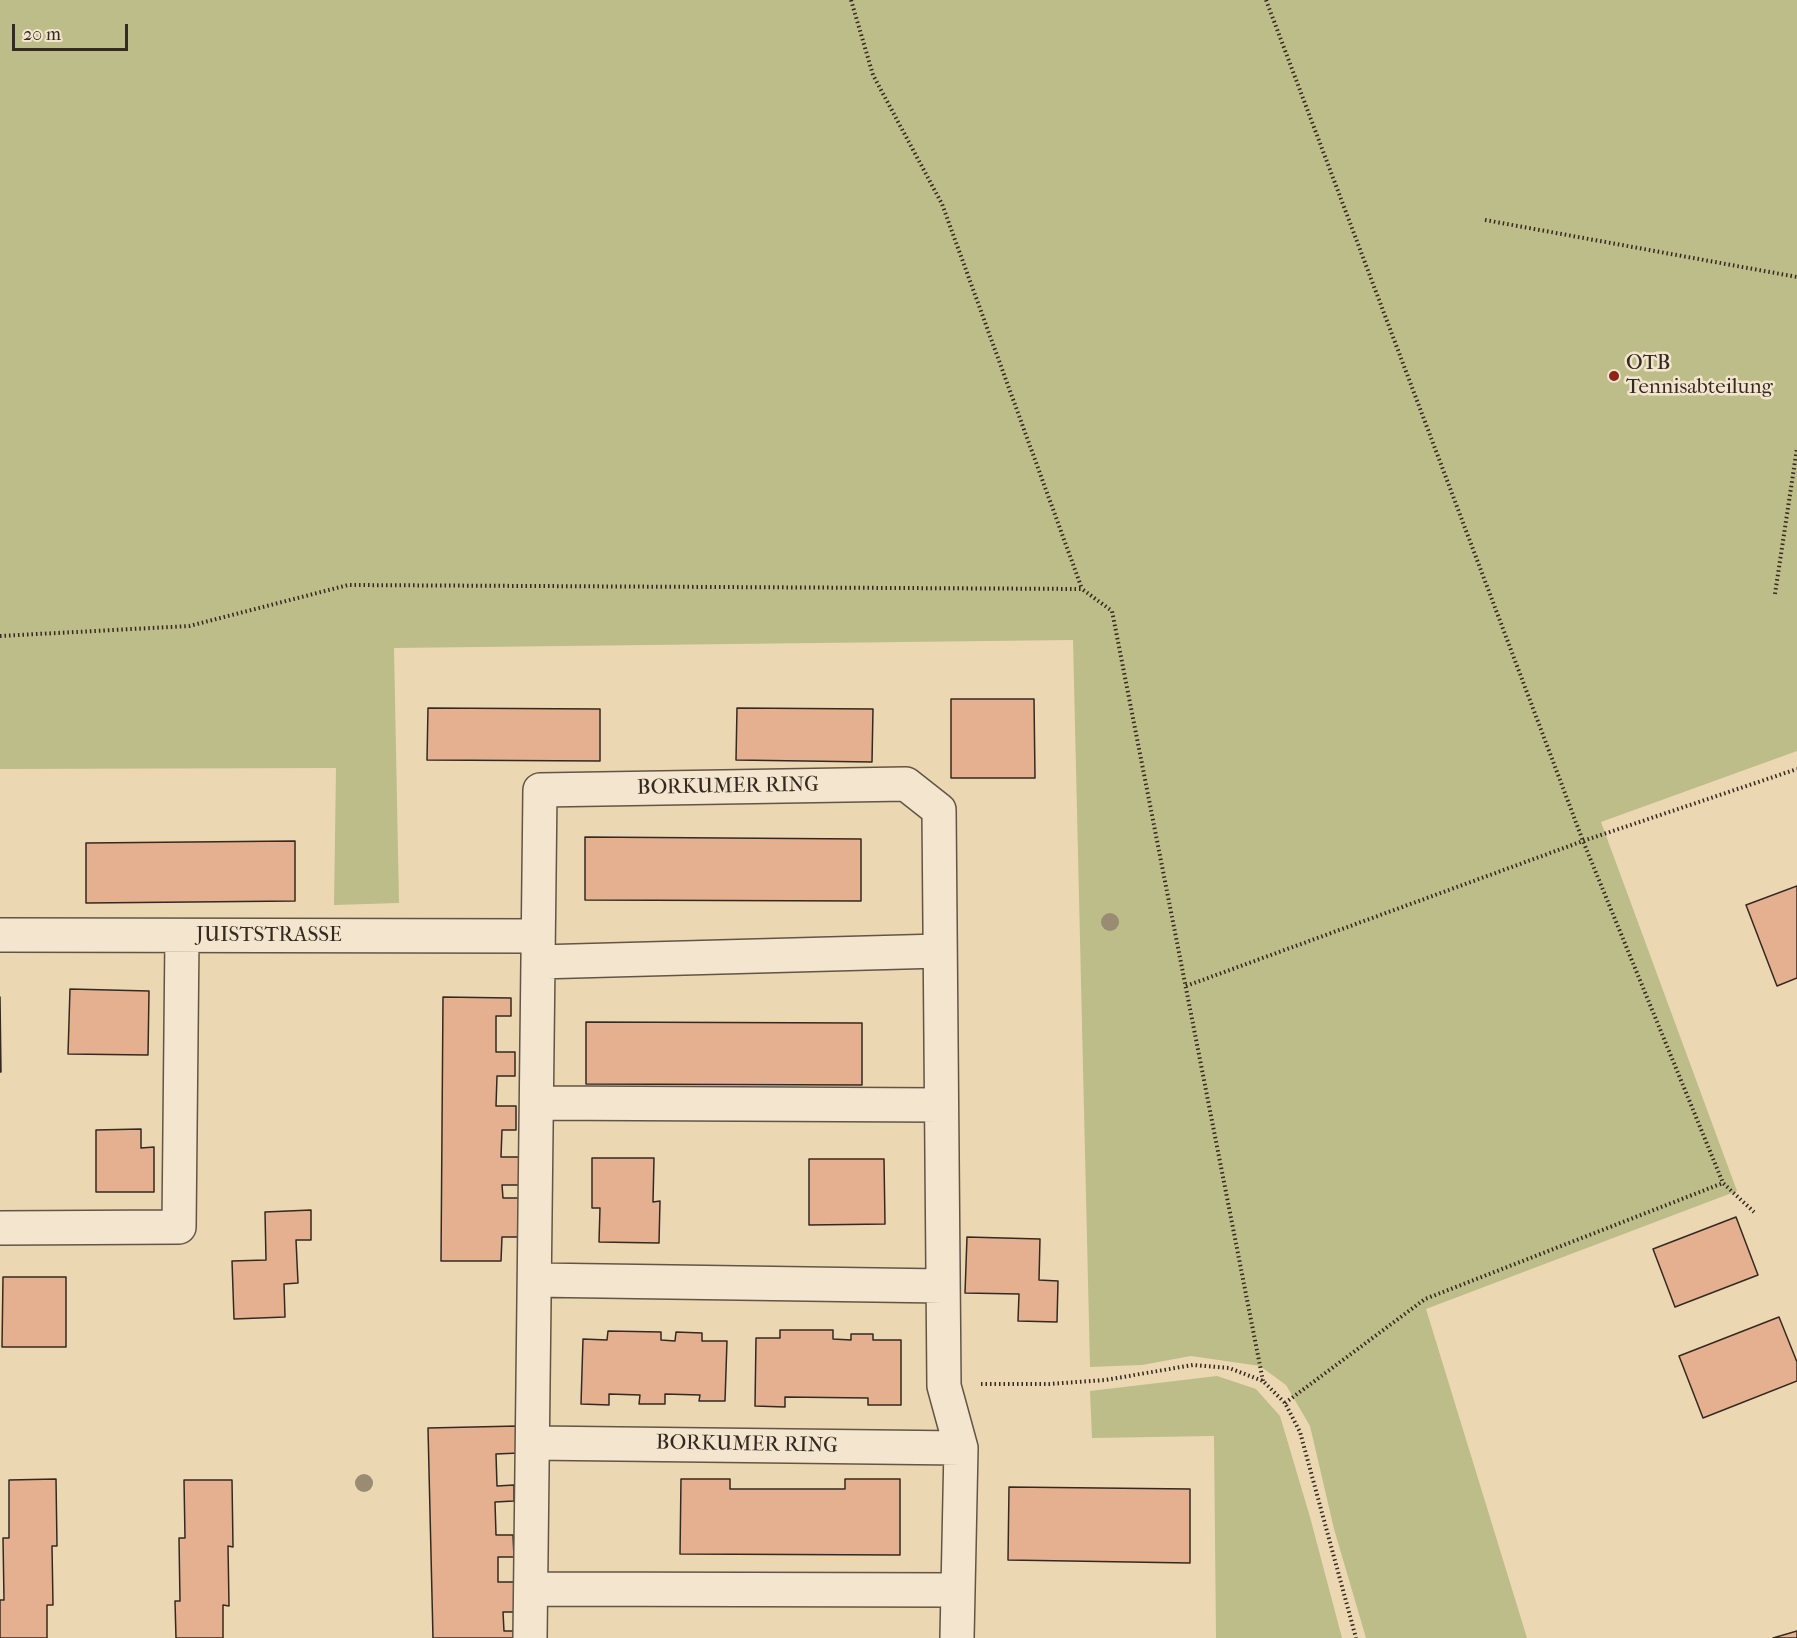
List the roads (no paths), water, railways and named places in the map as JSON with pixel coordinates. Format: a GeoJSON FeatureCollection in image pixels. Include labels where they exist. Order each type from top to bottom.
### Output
{"type":"FeatureCollection","features":[{"type":"Feature","properties":{"kind":"street","name":"BORKUMER RING"},"geometry":{"type":"LineString","coordinates":[[530,1638],[540,790],[906,784],[939,810],[944,1386],[961,1448],[957,1638]]}},
{"type":"Feature","properties":{"kind":"street","name":"JUISTSTRASSE"},"geometry":{"type":"LineString","coordinates":[[0,935],[182,936],[538,949]]}},
{"type":"Feature","properties":{"kind":"street"},"geometry":{"type":"LineString","coordinates":[[0,1228],[179,1227],[182,936]]}},
{"type":"Feature","properties":{"kind":"street"},"geometry":{"type":"LineString","coordinates":[[538,949],[940,951]]}},
{"type":"Feature","properties":{"kind":"street"},"geometry":{"type":"LineString","coordinates":[[537,1103],[941,1105]]}},
{"type":"Feature","properties":{"kind":"street"},"geometry":{"type":"LineString","coordinates":[[534,1280],[943,1286]]}},
{"type":"Feature","properties":{"kind":"street","name":"BORKUMER RING"},"geometry":{"type":"LineString","coordinates":[[533,1443],[961,1448]]}},
{"type":"Feature","properties":{"kind":"street"},"geometry":{"type":"LineString","coordinates":[[531,1589],[958,1590]]}},
{"type":"Feature","properties":{"kind":"place","name":"OTB Tennisabteilung"},"geometry":{"type":"Point","coordinates":[1614,376]}}]}
